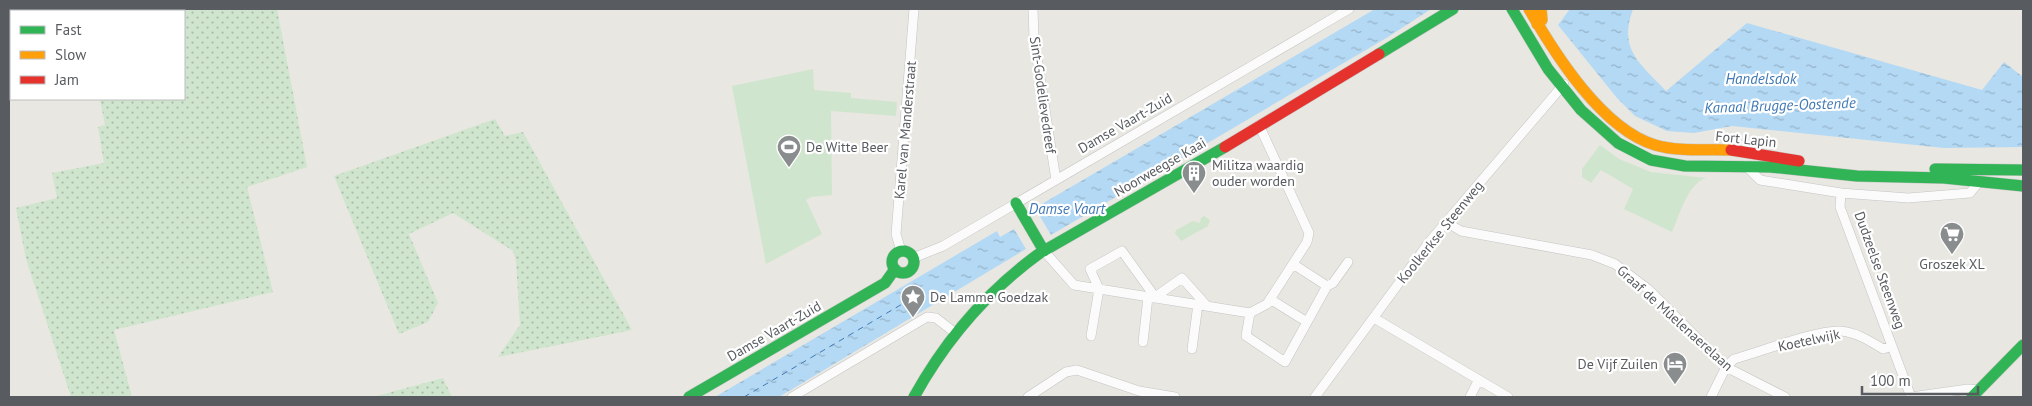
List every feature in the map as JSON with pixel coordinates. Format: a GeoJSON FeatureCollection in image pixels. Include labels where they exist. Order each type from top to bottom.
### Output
{"type":"FeatureCollection","features":[{"type":"Feature","properties":{"kind":"main road","name":"Noorweegse Kaai"},"geometry":{"type":"LineString","coordinates":[[914,397],[954,332],[997,286],[1017,269],[1044,251],[1453,9]]}},
{"type":"Feature","properties":{"kind":"main road","name":"Fort Lapin"},"geometry":{"type":"LineString","coordinates":[[1512,9],[1530,42],[1562,86],[1606,135],[1637,154],[1661,162],[1683,165],[1745,166],[1856,176],[1947,178],[1978,183],[2023,186]]}},
{"type":"Feature","properties":{"kind":"main road","name":"Fort Lapin"},"geometry":{"type":"LineString","coordinates":[[1529,9],[1537,24],[1573,75],[1610,116],[1626,130],[1652,144],[1671,148],[1731,150],[1821,164],[1872,169],[2023,170]]}},
{"type":"Feature","properties":{"kind":"main road"},"geometry":{"type":"LineString","coordinates":[[1537,24],[1542,20],[1541,9]]}},
{"type":"Feature","properties":{"kind":"main road"},"geometry":{"type":"LineString","coordinates":[[1016,203],[1044,251]]}},
{"type":"Feature","properties":{"kind":"main road"},"geometry":{"type":"LineString","coordinates":[[901,251],[908,252],[913,258],[914,265],[910,271],[902,273],[895,269],[892,258],[901,251]]}},
{"type":"Feature","properties":{"kind":"main road","name":"Damse Vaart-Zuid"},"geometry":{"type":"LineString","coordinates":[[689,397],[885,283],[895,269]]}},
{"type":"Feature","properties":{"kind":"main road"},"geometry":{"type":"LineString","coordinates":[[1976,394],[2023,345]]}},
{"type":"Feature","properties":{"kind":"street","name":"Karel van Manderstraat"},"geometry":{"type":"LineString","coordinates":[[901,251],[896,234],[914,9]]}},
{"type":"Feature","properties":{"kind":"street","name":"Sint-Godelievedreef"},"geometry":{"type":"LineString","coordinates":[[1033,9],[1034,39],[1056,180]]}},
{"type":"Feature","properties":{"kind":"street","name":"Damse Vaart-Zuid"},"geometry":{"type":"LineString","coordinates":[[913,258],[943,246],[1349,9]]}},
{"type":"Feature","properties":{"kind":"street","name":"Koolkerkse Steenweg"},"geometry":{"type":"LineString","coordinates":[[1316,397],[1446,222],[1573,75]]}},
{"type":"Feature","properties":{"kind":"street"},"geometry":{"type":"LineString","coordinates":[[1044,251],[1070,283],[1250,312],[1264,307],[1307,242],[1309,233],[1259,125]]}},
{"type":"Feature","properties":{"kind":"street"},"geometry":{"type":"LineString","coordinates":[[1745,166],[1760,180],[1841,193],[1908,198],[1970,193],[1978,183]]}},
{"type":"Feature","properties":{"kind":"street","name":"Dudzeelse Steenweg"},"geometry":{"type":"LineString","coordinates":[[1841,193],[1840,207],[1911,397]]}},
{"type":"Feature","properties":{"kind":"street","name":"Graaf de Mûelenaerelaan"},"geometry":{"type":"LineString","coordinates":[[1446,222],[1461,231],[1592,255],[1615,264],[1648,289],[1726,366],[1785,397]]}},
{"type":"Feature","properties":{"kind":"street"},"geometry":{"type":"LineString","coordinates":[[1091,336],[1099,289],[1090,269],[1122,251],[1152,297],[1143,342]]}},
{"type":"Feature","properties":{"kind":"street"},"geometry":{"type":"LineString","coordinates":[[1250,312],[1246,336],[1285,362],[1327,286],[1333,283],[1348,262]]}},
{"type":"Feature","properties":{"kind":"street"},"geometry":{"type":"LineString","coordinates":[[1293,264],[1327,286]]}},
{"type":"Feature","properties":{"kind":"street"},"geometry":{"type":"LineString","coordinates":[[1152,297],[1182,278],[1202,305],[1192,349]]}},
{"type":"Feature","properties":{"kind":"street"},"geometry":{"type":"LineString","coordinates":[[1270,299],[1306,322]]}},
{"type":"Feature","properties":{"kind":"street"},"geometry":{"type":"LineString","coordinates":[[792,397],[927,317],[936,318],[954,332]]}},
{"type":"Feature","properties":{"kind":"street"},"geometry":{"type":"LineString","coordinates":[[1374,318],[1508,397]]}},
{"type":"Feature","properties":{"kind":"street","name":"Koetelwijk"},"geometry":{"type":"LineString","coordinates":[[1726,366],[1734,359],[1810,337],[1839,331],[1857,335],[1883,350],[1892,346]]}},
{"type":"Feature","properties":{"kind":"street"},"geometry":{"type":"LineString","coordinates":[[1711,397],[1726,366]]}},
{"type":"Feature","properties":{"kind":"street"},"geometry":{"type":"LineString","coordinates":[[1028,397],[1066,372],[1077,370],[1139,391],[1175,397]]}},
{"type":"Feature","properties":{"kind":"street"},"geometry":{"type":"LineString","coordinates":[[1470,397],[1478,381]]}},
{"type":"Feature","properties":{"kind":"street"},"geometry":{"type":"LineString","coordinates":[[1911,397],[1968,389],[1976,394]]}},
{"type":"Feature","properties":{"kind":"green space"},"geometry":{"type":"Polygon","coordinates":[[[277,9],[307,167],[247,187],[273,292],[114,330],[132,397],[71,397],[26,259],[16,208],[57,198],[52,173],[104,163],[98,127],[105,125],[100,100],[185,100],[185,10],[115,10],[277,9]]]}},
{"type":"Feature","properties":{"kind":"green space","name":"De Witte Beer"},"geometry":{"type":"Polygon","coordinates":[[[813,69],[814,90],[851,93],[851,98],[897,102],[896,116],[831,111],[832,195],[811,197],[806,200],[822,234],[766,264],[732,86],[813,69]]]}},
{"type":"Feature","properties":{"kind":"green space"},"geometry":{"type":"Polygon","coordinates":[[[495,119],[505,136],[523,132],[632,330],[498,357],[520,325],[516,261],[513,251],[453,213],[409,234],[438,303],[428,322],[399,334],[334,176],[495,119]]]}},
{"type":"Feature","properties":{"kind":"green space"},"geometry":{"type":"Polygon","coordinates":[[[1600,145],[1619,159],[1651,172],[1706,178],[1694,186],[1689,193],[1672,232],[1624,209],[1633,189],[1601,170],[1591,183],[1582,177],[1582,169],[1600,145]]]}},
{"type":"Feature","properties":{"kind":"green space"},"geometry":{"type":"Polygon","coordinates":[[[1204,216],[1210,220],[1208,226],[1181,241],[1175,233],[1176,230],[1193,221],[1200,223],[1201,218],[1204,216]]]}},
{"type":"Feature","properties":{"kind":"green space"},"geometry":{"type":"Polygon","coordinates":[[[443,378],[452,397],[373,397],[443,378]]]}},
{"type":"Feature","properties":{"kind":"water","name":"Damse Vaart"},"geometry":{"type":"Polygon","coordinates":[[[1375,9],[1431,9],[1388,37],[1051,235],[1035,208],[1375,9]]]}},
{"type":"Feature","properties":{"kind":"water","name":"Handelsdok"},"geometry":{"type":"Polygon","coordinates":[[[1570,9],[1633,9],[1628,35],[1630,46],[1640,64],[1666,91],[1747,23],[1982,90],[2004,62],[2023,77],[2023,147],[1944,148],[1732,126],[1694,133],[1667,131],[1635,116],[1617,98],[1558,25],[1570,9]]]}},
{"type":"Feature","properties":{"kind":"water"},"geometry":{"type":"Polygon","coordinates":[[[1014,229],[1026,249],[779,397],[715,397],[997,231],[1000,237],[1014,229]]]}},
{"type":"Feature","properties":{"kind":"ferry route"},"geometry":{"type":"LineString","coordinates":[[744,397],[904,303],[914,314]]}},
{"type":"Feature","properties":{"kind":"traffic: fast"},"geometry":{"type":"LineString","coordinates":[[1379,54],[1453,9]]}},
{"type":"Feature","properties":{"kind":"traffic: fast"},"geometry":{"type":"LineString","coordinates":[[1512,9],[1548,69],[1581,110],[1618,143],[1651,160],[1685,166],[1770,167],[1857,176],[1944,178],[2023,186]]}},
{"type":"Feature","properties":{"kind":"traffic: fast"},"geometry":{"type":"LineString","coordinates":[[914,397],[954,336],[985,300],[1020,268],[1040,253],[1225,147]]}},
{"type":"Feature","properties":{"kind":"traffic: fast"},"geometry":{"type":"LineString","coordinates":[[1935,169],[2023,170]]}},
{"type":"Feature","properties":{"kind":"traffic: fast"},"geometry":{"type":"LineString","coordinates":[[1016,203],[1044,251]]}},
{"type":"Feature","properties":{"kind":"traffic: fast"},"geometry":{"type":"LineString","coordinates":[[903,251],[911,254],[914,262],[911,270],[903,273],[895,270],[892,262],[895,254],[903,251]]}},
{"type":"Feature","properties":{"kind":"traffic: fast"},"geometry":{"type":"LineString","coordinates":[[689,397],[885,283],[895,269]]}},
{"type":"Feature","properties":{"kind":"traffic: fast"},"geometry":{"type":"LineString","coordinates":[[1972,397],[2023,345]]}},
{"type":"Feature","properties":{"kind":"traffic: slow"},"geometry":{"type":"LineString","coordinates":[[1529,9],[1566,68],[1582,88],[1599,107],[1635,136],[1664,147],[1731,150]]}},
{"type":"Feature","properties":{"kind":"traffic: slow"},"geometry":{"type":"LineString","coordinates":[[1537,24],[1542,20],[1541,9]]}},
{"type":"Feature","properties":{"kind":"traffic: jam"},"geometry":{"type":"LineString","coordinates":[[1225,147],[1379,54]]}},
{"type":"Feature","properties":{"kind":"traffic: jam"},"geometry":{"type":"LineString","coordinates":[[1731,150],[1799,161]]}},
{"type":"Feature","properties":{"kind":"place","name":"De Witte Beer"},"geometry":{"type":"Point","coordinates":[789,168]}},
{"type":"Feature","properties":{"kind":"place","name":"Militza waardig ouder worden"},"geometry":{"type":"Point","coordinates":[1194,194]}},
{"type":"Feature","properties":{"kind":"place","name":"Groszek XL"},"geometry":{"type":"Point","coordinates":[1952,255]}},
{"type":"Feature","properties":{"kind":"place","name":"De Lamme Goedzak"},"geometry":{"type":"Point","coordinates":[913,318]}},
{"type":"Feature","properties":{"kind":"place","name":"De Vijf Zuilen"},"geometry":{"type":"Point","coordinates":[1675,385]}},
{"type":"Feature","properties":{"kind":"water label","name":"Kanaal Brugge-Oostende"},"geometry":{"type":"Point","coordinates":[1780,105]}}]}
